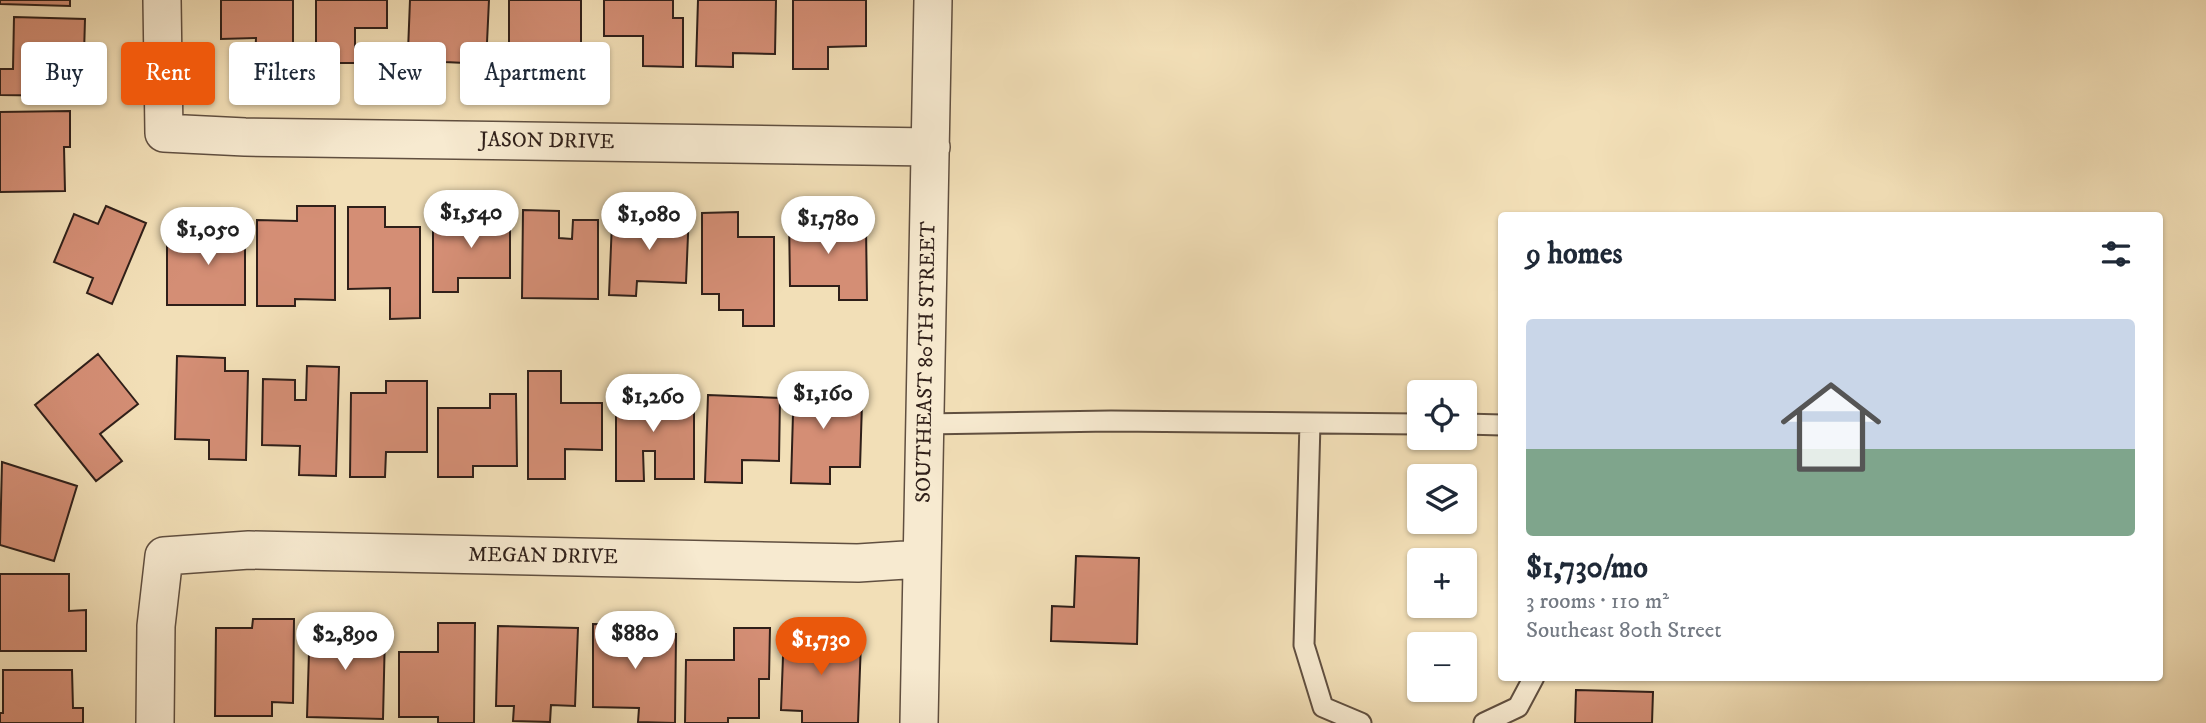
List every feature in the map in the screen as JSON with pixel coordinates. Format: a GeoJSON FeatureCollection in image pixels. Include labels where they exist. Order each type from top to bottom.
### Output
{"type":"FeatureCollection","features":[{"type":"Feature","properties":{"kind":"street","name":"JASON DRIVE"},"geometry":{"type":"LineString","coordinates":[[162,0],[164,133],[245,137],[931,148]]}},
{"type":"Feature","properties":{"kind":"street","name":"SOUTHEAST 80TH STREET"},"geometry":{"type":"LineString","coordinates":[[919,723],[933,0]]}},
{"type":"Feature","properties":{"kind":"street","name":"MEGAN DRIVE"},"geometry":{"type":"LineString","coordinates":[[155,723],[156,626],[164,556],[249,550],[858,563],[921,559]]}},
{"type":"Feature","properties":{"kind":"lane"},"geometry":{"type":"LineString","coordinates":[[924,424],[1111,421],[1407,424]]}},
{"type":"Feature","properties":{"kind":"lane"},"geometry":{"type":"LineString","coordinates":[[1310,423],[1304,645],[1323,707],[1361,723]]}},
{"type":"Feature","properties":{"kind":"lane"},"geometry":{"type":"LineString","coordinates":[[1477,424],[1498,425]]}},
{"type":"Feature","properties":{"kind":"lane"},"geometry":{"type":"LineString","coordinates":[[1485,723],[1518,707],[1532,681]]}},
{"type":"Feature","properties":{"kind":"building"},"geometry":{"type":"Polygon","coordinates":[[[0,0],[70,0],[70,6],[0,4],[0,0]]]}},
{"type":"Feature","properties":{"kind":"building"},"geometry":{"type":"Polygon","coordinates":[[[221,0],[293,0],[293,42],[256,42],[256,38],[221,39],[221,0]]]}},
{"type":"Feature","properties":{"kind":"building"},"geometry":{"type":"Polygon","coordinates":[[[316,0],[387,0],[387,28],[355,28],[354,63],[340,63],[340,42],[316,42],[316,0]]]}},
{"type":"Feature","properties":{"kind":"building"},"geometry":{"type":"Polygon","coordinates":[[[410,0],[489,0],[487,42],[460,42],[460,63],[446,62],[446,42],[408,42],[410,0]]]}},
{"type":"Feature","properties":{"kind":"building"},"geometry":{"type":"Polygon","coordinates":[[[509,0],[581,0],[581,42],[509,42],[509,0]]]}},
{"type":"Feature","properties":{"kind":"building"},"geometry":{"type":"Polygon","coordinates":[[[604,0],[673,0],[673,18],[683,18],[683,67],[643,66],[643,36],[604,36],[604,0]]]}},
{"type":"Feature","properties":{"kind":"building"},"geometry":{"type":"Polygon","coordinates":[[[698,0],[776,0],[775,54],[733,53],[733,67],[696,66],[698,0]]]}},
{"type":"Feature","properties":{"kind":"building"},"geometry":{"type":"Polygon","coordinates":[[[793,0],[866,0],[866,46],[828,47],[828,69],[793,69],[793,0]]]}},
{"type":"Feature","properties":{"kind":"building"},"geometry":{"type":"Polygon","coordinates":[[[14,17],[85,19],[84,42],[21,42],[21,95],[0,95],[0,69],[13,69],[14,17]]]}},
{"type":"Feature","properties":{"kind":"building"},"geometry":{"type":"Polygon","coordinates":[[[70,111],[70,147],[64,147],[65,191],[0,192],[0,112],[70,111]]]}},
{"type":"Feature","properties":{"kind":"building"},"geometry":{"type":"Polygon","coordinates":[[[106,206],[146,223],[112,304],[87,293],[93,278],[54,262],[74,214],[98,224],[106,206]]]}},
{"type":"Feature","properties":{"kind":"building"},"geometry":{"type":"Polygon","coordinates":[[[297,206],[335,206],[335,300],[295,299],[295,306],[257,306],[257,220],[297,221],[297,206]]]}},
{"type":"Feature","properties":{"kind":"building"},"geometry":{"type":"Polygon","coordinates":[[[348,207],[385,207],[385,227],[420,227],[420,318],[390,319],[390,288],[348,289],[348,207]]]}},
{"type":"Feature","properties":{"kind":"building"},"geometry":{"type":"Polygon","coordinates":[[[476,210],[510,210],[510,278],[458,278],[458,292],[433,292],[433,222],[476,221],[476,210]]]}},
{"type":"Feature","properties":{"kind":"building"},"geometry":{"type":"Polygon","coordinates":[[[523,210],[559,211],[559,238],[572,239],[573,220],[598,220],[598,299],[522,298],[523,210]]]}},
{"type":"Feature","properties":{"kind":"building"},"geometry":{"type":"Polygon","coordinates":[[[652,210],[689,211],[686,283],[637,281],[636,296],[609,295],[612,222],[651,224],[652,210]]]}},
{"type":"Feature","properties":{"kind":"building"},"geometry":{"type":"Polygon","coordinates":[[[738,212],[738,237],[774,237],[774,326],[743,326],[743,310],[719,310],[719,294],[702,294],[702,213],[738,212]]]}},
{"type":"Feature","properties":{"kind":"building"},"geometry":{"type":"Polygon","coordinates":[[[789,215],[826,215],[827,227],[866,226],[867,300],[839,300],[839,286],[790,286],[789,215]]]}},
{"type":"Feature","properties":{"kind":"building"},"geometry":{"type":"Polygon","coordinates":[[[208,220],[245,220],[245,305],[167,305],[167,239],[208,239],[208,220]]]}},
{"type":"Feature","properties":{"kind":"building"},"geometry":{"type":"Polygon","coordinates":[[[98,354],[138,404],[100,434],[122,461],[96,481],[35,405],[98,354]]]}},
{"type":"Feature","properties":{"kind":"building"},"geometry":{"type":"Polygon","coordinates":[[[177,356],[225,358],[225,371],[248,371],[246,460],[209,459],[209,440],[175,439],[177,356]]]}},
{"type":"Feature","properties":{"kind":"building"},"geometry":{"type":"Polygon","coordinates":[[[307,366],[339,367],[336,476],[299,475],[300,446],[262,445],[263,379],[295,380],[295,400],[306,400],[307,366]]]}},
{"type":"Feature","properties":{"kind":"building"},"geometry":{"type":"Polygon","coordinates":[[[528,371],[561,371],[561,403],[602,403],[602,450],[565,449],[565,479],[528,479],[528,371]]]}},
{"type":"Feature","properties":{"kind":"building"},"geometry":{"type":"Polygon","coordinates":[[[794,379],[841,381],[840,402],[862,403],[860,467],[830,467],[830,484],[791,483],[794,379]]]}},
{"type":"Feature","properties":{"kind":"building"},"geometry":{"type":"Polygon","coordinates":[[[643,380],[643,399],[694,399],[694,479],[655,479],[655,451],[643,451],[644,481],[616,481],[616,381],[643,380]]]}},
{"type":"Feature","properties":{"kind":"building"},"geometry":{"type":"Polygon","coordinates":[[[386,381],[427,381],[427,452],[386,452],[385,477],[350,477],[351,393],[386,393],[386,381]]]}},
{"type":"Feature","properties":{"kind":"building"},"geometry":{"type":"Polygon","coordinates":[[[490,394],[516,394],[517,466],[473,466],[473,477],[438,477],[438,408],[490,408],[490,394]]]}},
{"type":"Feature","properties":{"kind":"building"},"geometry":{"type":"Polygon","coordinates":[[[708,395],[780,398],[779,461],[742,460],[742,483],[705,482],[708,395]]]}},
{"type":"Feature","properties":{"kind":"building"},"geometry":{"type":"Polygon","coordinates":[[[2,462],[77,486],[54,561],[0,545],[2,462]]]}},
{"type":"Feature","properties":{"kind":"building"},"geometry":{"type":"Polygon","coordinates":[[[1076,556],[1139,558],[1137,644],[1051,641],[1052,606],[1074,607],[1076,556]]]}},
{"type":"Feature","properties":{"kind":"building"},"geometry":{"type":"Polygon","coordinates":[[[0,574],[69,574],[69,611],[86,610],[86,651],[0,651],[0,574]]]}},
{"type":"Feature","properties":{"kind":"building"},"geometry":{"type":"Polygon","coordinates":[[[253,619],[294,619],[293,703],[272,702],[272,716],[215,716],[216,628],[252,628],[253,619]]]}},
{"type":"Feature","properties":{"kind":"building"},"geometry":{"type":"Polygon","coordinates":[[[310,620],[350,621],[350,631],[385,632],[383,719],[307,717],[310,620]]]}},
{"type":"Feature","properties":{"kind":"building"},"geometry":{"type":"Polygon","coordinates":[[[438,623],[475,623],[474,723],[438,723],[438,717],[399,717],[399,652],[438,652],[438,623]]]}},
{"type":"Feature","properties":{"kind":"building"},"geometry":{"type":"Polygon","coordinates":[[[593,624],[639,625],[639,633],[676,634],[675,723],[638,722],[639,708],[593,707],[593,624]]]}},
{"type":"Feature","properties":{"kind":"building"},"geometry":{"type":"Polygon","coordinates":[[[498,626],[578,628],[575,706],[551,705],[550,722],[513,721],[514,706],[496,706],[498,626]]]}},
{"type":"Feature","properties":{"kind":"building"},"geometry":{"type":"Polygon","coordinates":[[[734,628],[770,628],[769,679],[759,679],[759,718],[728,718],[728,723],[685,723],[686,660],[734,660],[734,628]]]}},
{"type":"Feature","properties":{"kind":"building"},"geometry":{"type":"Polygon","coordinates":[[[784,630],[825,631],[824,640],[861,641],[858,723],[802,723],[802,711],[781,710],[784,630]]]}},
{"type":"Feature","properties":{"kind":"building"},"geometry":{"type":"Polygon","coordinates":[[[3,670],[72,670],[73,708],[83,708],[83,723],[0,723],[0,713],[3,713],[3,670]]]}},
{"type":"Feature","properties":{"kind":"building"},"geometry":{"type":"Polygon","coordinates":[[[1576,690],[1653,692],[1652,723],[1575,723],[1576,690]]]}}]}
